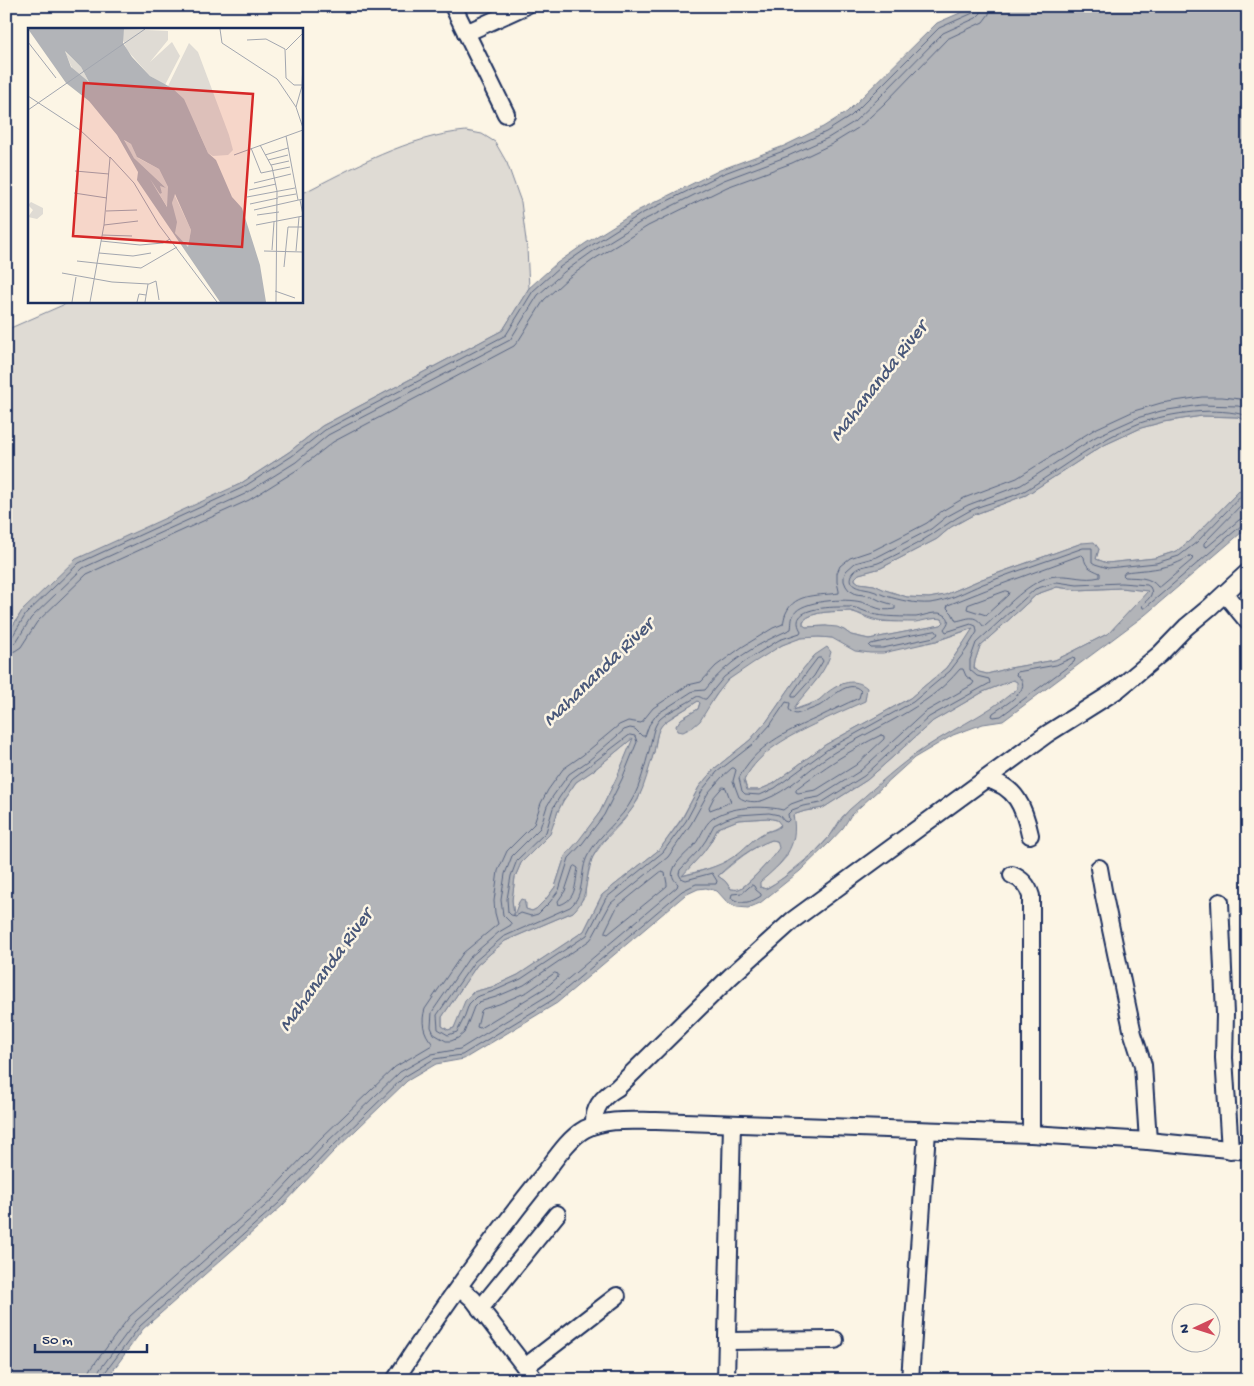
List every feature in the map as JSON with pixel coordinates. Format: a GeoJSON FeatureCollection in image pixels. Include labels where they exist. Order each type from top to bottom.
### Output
{"type":"FeatureCollection","features":[{"type":"Feature","properties":{"kind":"street"},"geometry":{"type":"LineString","coordinates":[[453,6],[506,114]]}},
{"type":"Feature","properties":{"kind":"street"},"geometry":{"type":"LineString","coordinates":[[466,33],[525,6]]}},
{"type":"Feature","properties":{"kind":"street"},"geometry":{"type":"LineString","coordinates":[[594,1125],[596,1108],[605,1096],[616,1088],[730,977],[793,920],[1047,734],[1118,690],[1160,654],[1186,627],[1248,572]]}},
{"type":"Feature","properties":{"kind":"street"},"geometry":{"type":"LineString","coordinates":[[1225,594],[1248,622]]}},
{"type":"Feature","properties":{"kind":"street"},"geometry":{"type":"LineString","coordinates":[[986,779],[1000,784],[1011,791],[1025,813],[1030,834]]}},
{"type":"Feature","properties":{"kind":"street"},"geometry":{"type":"LineString","coordinates":[[1099,868],[1133,1034],[1143,1065],[1148,1141]]}},
{"type":"Feature","properties":{"kind":"street"},"geometry":{"type":"LineString","coordinates":[[1012,875],[1025,884],[1030,896],[1031,1134]]}},
{"type":"Feature","properties":{"kind":"street"},"geometry":{"type":"LineString","coordinates":[[1220,902],[1225,1014],[1224,1058],[1230,1150]]}},
{"type":"Feature","properties":{"kind":"street"},"geometry":{"type":"LineString","coordinates":[[395,1380],[512,1214],[572,1139],[586,1128],[594,1125],[624,1121],[1031,1134],[1148,1141],[1248,1151]]}},
{"type":"Feature","properties":{"kind":"street"},"geometry":{"type":"LineString","coordinates":[[726,1380],[732,1124]]}},
{"type":"Feature","properties":{"kind":"street"},"geometry":{"type":"LineString","coordinates":[[910,1380],[927,1131]]}},
{"type":"Feature","properties":{"kind":"street"},"geometry":{"type":"LineString","coordinates":[[480,1309],[557,1214]]}},
{"type":"Feature","properties":{"kind":"street"},"geometry":{"type":"LineString","coordinates":[[459,1287],[473,1299],[528,1375],[617,1296]]}},
{"type":"Feature","properties":{"kind":"street"},"geometry":{"type":"LineString","coordinates":[[727,1341],[835,1340]]}},
{"type":"Feature","properties":{"kind":"shaded area"},"geometry":{"type":"Polygon","coordinates":[[[466,131],[482,134],[495,142],[507,163],[521,202],[527,248],[529,288],[503,330],[322,426],[289,452],[240,484],[22,611],[6,637],[6,330],[70,302],[302,302],[302,194],[402,146],[445,134],[466,131]]]}},
{"type":"Feature","properties":{"kind":"shaded area"},"geometry":{"type":"Polygon","coordinates":[[[1202,416],[1237,417],[1248,421],[1248,482],[1193,538],[1177,551],[1155,558],[1107,563],[1096,559],[1099,549],[1082,543],[982,579],[945,595],[929,598],[907,597],[874,585],[859,583],[855,580],[859,574],[881,568],[937,539],[951,527],[973,515],[1026,495],[1102,446],[1141,428],[1163,422],[1202,416]]]}},
{"type":"Feature","properties":{"kind":"shaded area"},"geometry":{"type":"Polygon","coordinates":[[[1057,587],[1077,590],[1121,588],[1149,591],[1109,633],[1055,660],[987,674],[979,672],[974,668],[980,646],[1037,594],[1057,587]]]}},
{"type":"Feature","properties":{"kind":"shaded area"},"geometry":{"type":"Polygon","coordinates":[[[850,611],[870,619],[888,622],[939,618],[944,622],[941,625],[869,639],[826,626],[806,627],[803,625],[803,621],[807,617],[813,615],[825,612],[850,611]]]}},
{"type":"Feature","properties":{"kind":"shaded area"},"geometry":{"type":"Polygon","coordinates":[[[974,628],[946,668],[910,698],[825,745],[773,784],[759,790],[747,790],[744,780],[762,756],[786,738],[841,711],[842,684],[818,701],[793,710],[818,678],[815,655],[767,721],[750,740],[714,769],[699,787],[682,818],[660,849],[602,895],[584,931],[518,975],[492,987],[473,992],[454,1028],[448,1030],[442,1026],[442,1017],[477,965],[505,941],[573,912],[585,896],[592,858],[638,800],[654,752],[658,731],[663,723],[698,701],[700,702],[698,709],[681,719],[676,726],[699,713],[709,705],[724,684],[734,675],[752,662],[793,640],[813,637],[936,641],[974,628]]]}},
{"type":"Feature","properties":{"kind":"shaded area"},"geometry":{"type":"Polygon","coordinates":[[[1013,680],[1017,681],[1017,689],[1003,701],[913,756],[842,817],[830,836],[814,853],[779,881],[765,889],[760,887],[759,882],[787,856],[793,815],[823,808],[867,780],[933,721],[983,692],[1013,680]]]}},
{"type":"Feature","properties":{"kind":"shaded area"},"geometry":{"type":"Polygon","coordinates":[[[634,737],[600,812],[579,841],[565,856],[555,887],[546,899],[532,911],[526,909],[526,903],[519,902],[514,916],[512,900],[515,877],[521,863],[554,823],[563,801],[576,782],[594,770],[634,737]]]}},
{"type":"Feature","properties":{"kind":"shaded area"},"geometry":{"type":"Polygon","coordinates":[[[768,818],[777,820],[781,824],[775,829],[760,835],[733,858],[714,867],[681,876],[702,854],[718,828],[738,820],[768,818]]]}},
{"type":"Feature","properties":{"kind":"shaded area"},"geometry":{"type":"Polygon","coordinates":[[[772,840],[777,841],[780,848],[743,887],[731,889],[718,876],[750,851],[772,840]]]}},
{"type":"Feature","properties":{"kind":"water","name":"Mahananda River"},"geometry":{"type":"Polygon","coordinates":[[[976,6],[1248,6],[1248,421],[1237,417],[1202,416],[1163,422],[1141,428],[1102,446],[1026,495],[973,515],[951,527],[937,539],[881,568],[859,574],[855,580],[859,583],[874,585],[907,597],[929,598],[945,595],[982,579],[1082,543],[1094,542],[1099,549],[1096,559],[1107,563],[1155,558],[1177,551],[1193,538],[1248,482],[1248,527],[1145,615],[1003,721],[983,724],[953,735],[914,758],[851,815],[843,828],[800,871],[760,903],[748,908],[737,907],[727,902],[717,891],[706,888],[698,889],[685,895],[557,1003],[464,1059],[436,1064],[407,1081],[333,1152],[282,1206],[143,1329],[106,1380],[6,1380],[6,637],[22,611],[76,559],[240,484],[289,452],[322,426],[503,330],[529,288],[557,263],[639,210],[720,170],[784,146],[823,127],[847,112],[937,23],[976,6]],[[1057,587],[1037,594],[980,646],[974,668],[979,672],[987,674],[1055,660],[1109,633],[1148,591],[1121,588],[1077,590],[1057,587]],[[850,611],[825,612],[807,617],[803,621],[803,625],[806,627],[837,627],[851,635],[869,639],[941,625],[944,622],[942,619],[915,622],[884,621],[850,611]],[[973,628],[936,641],[883,653],[855,651],[832,638],[801,638],[782,645],[728,680],[700,721],[693,727],[683,732],[677,731],[676,726],[681,719],[698,709],[700,703],[698,701],[666,721],[658,734],[649,770],[638,799],[628,815],[607,836],[596,851],[590,866],[582,900],[578,906],[573,912],[505,941],[477,965],[442,1017],[442,1026],[448,1030],[454,1028],[465,1001],[473,992],[492,987],[518,975],[584,931],[602,895],[660,849],[682,819],[699,787],[714,769],[750,740],[767,721],[815,655],[827,647],[831,652],[821,674],[797,703],[794,710],[816,702],[833,689],[848,682],[858,683],[867,688],[865,701],[797,733],[767,752],[758,760],[744,780],[747,790],[759,790],[773,784],[825,745],[910,698],[946,668],[973,628]],[[1013,680],[983,692],[933,721],[867,780],[823,808],[793,815],[794,836],[791,845],[782,861],[760,882],[760,887],[766,889],[800,865],[823,844],[849,810],[889,775],[926,747],[1005,699],[1017,689],[1017,682],[1013,680]],[[633,738],[576,782],[558,811],[550,834],[521,863],[515,877],[512,900],[514,915],[521,899],[524,900],[526,909],[532,911],[546,899],[555,887],[565,856],[600,812],[633,738]],[[768,818],[738,820],[718,828],[702,854],[682,876],[708,869],[727,861],[760,835],[781,825],[777,820],[768,818]],[[772,840],[757,846],[736,860],[718,876],[731,889],[739,889],[748,883],[779,848],[777,841],[772,840]]]}}]}
